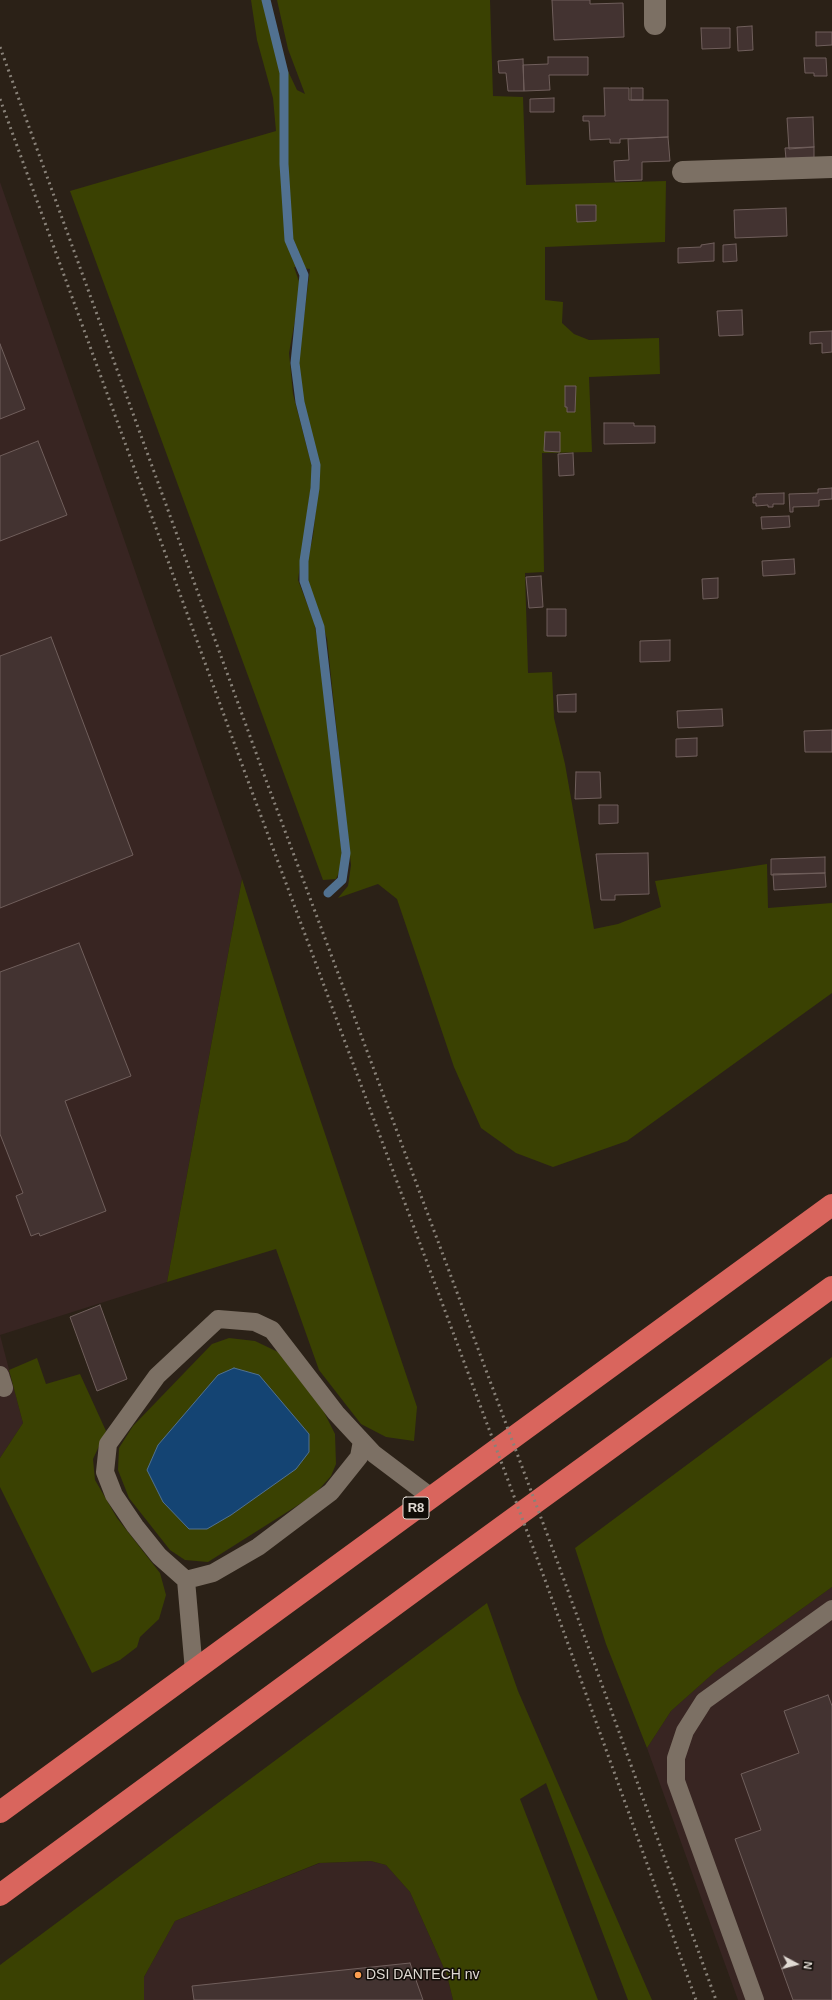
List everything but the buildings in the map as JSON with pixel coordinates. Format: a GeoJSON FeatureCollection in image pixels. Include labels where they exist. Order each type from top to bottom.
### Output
{"type":"FeatureCollection","features":[{"type":"Feature","properties":{"kind":"highway","name":"R8"},"geometry":{"type":"LineString","coordinates":[[0,1812],[832,1204]]}},
{"type":"Feature","properties":{"kind":"highway"},"geometry":{"type":"LineString","coordinates":[[0,1896],[432,1577],[832,1287]]}},
{"type":"Feature","properties":{"kind":"street"},"geometry":{"type":"LineString","coordinates":[[655,0],[655,24]]}},
{"type":"Feature","properties":{"kind":"street"},"geometry":{"type":"LineString","coordinates":[[684,172],[832,166]]}},
{"type":"Feature","properties":{"kind":"lane"},"geometry":{"type":"LineString","coordinates":[[194,1671],[186,1580],[159,1556],[114,1495],[105,1472],[108,1444],[157,1376],[218,1319],[255,1322],[272,1330],[336,1413],[362,1442],[374,1454],[431,1497]]}},
{"type":"Feature","properties":{"kind":"lane"},"geometry":{"type":"LineString","coordinates":[[186,1580],[213,1573],[258,1547],[331,1492],[359,1456],[362,1442]]}},
{"type":"Feature","properties":{"kind":"lane"},"geometry":{"type":"LineString","coordinates":[[755,2000],[676,1781],[676,1758],[685,1731],[704,1701],[832,1610]]}},
{"type":"Feature","properties":{"kind":"shaded area"},"geometry":{"type":"Polygon","coordinates":[[[0,182],[242,879],[167,1282],[0,1335],[0,182]]]}},
{"type":"Feature","properties":{"kind":"shaded area"},"geometry":{"type":"Polygon","coordinates":[[[0,1335],[23,1423],[0,1458],[0,1335]]]}},
{"type":"Feature","properties":{"kind":"shaded area"},"geometry":{"type":"Polygon","coordinates":[[[832,1587],[832,2000],[738,2000],[647,1748],[671,1711],[717,1670],[832,1587]]]}},
{"type":"Feature","properties":{"kind":"shaded area"},"geometry":{"type":"Polygon","coordinates":[[[371,1861],[386,1865],[410,1892],[447,1975],[453,2000],[144,2000],[144,1977],[175,1921],[320,1863],[371,1861]]]}},
{"type":"Feature","properties":{"kind":"green space"},"geometry":{"type":"Polygon","coordinates":[[[251,0],[265,0],[276,46],[297,90],[305,94],[288,49],[277,0],[490,0],[493,96],[523,97],[526,185],[666,181],[665,242],[545,247],[545,300],[563,302],[562,323],[574,334],[589,340],[659,338],[660,374],[589,377],[592,452],[542,453],[544,572],[525,573],[528,673],[552,672],[554,718],[565,764],[594,929],[618,924],[661,907],[655,881],[767,864],[768,908],[832,903],[832,993],[627,1141],[553,1167],[516,1153],[481,1128],[454,1067],[397,899],[378,884],[338,898],[348,886],[351,865],[327,639],[321,617],[309,589],[305,572],[313,536],[320,471],[302,395],[298,364],[310,269],[294,267],[301,287],[289,353],[293,394],[313,471],[298,580],[314,622],[320,653],[343,864],[336,879],[323,880],[70,191],[276,131],[273,98],[257,40],[251,0]]]}},
{"type":"Feature","properties":{"kind":"green space"},"geometry":{"type":"Polygon","coordinates":[[[242,879],[288,1024],[417,1407],[414,1441],[386,1437],[361,1424],[319,1370],[276,1249],[167,1282],[242,879]]]}},
{"type":"Feature","properties":{"kind":"green space"},"geometry":{"type":"Polygon","coordinates":[[[229,1338],[255,1341],[278,1352],[323,1410],[335,1434],[336,1464],[331,1476],[314,1495],[208,1562],[185,1560],[170,1550],[129,1498],[118,1470],[119,1448],[133,1426],[212,1344],[229,1338]]]}},
{"type":"Feature","properties":{"kind":"green space"},"geometry":{"type":"Polygon","coordinates":[[[832,1357],[832,1587],[717,1670],[671,1711],[647,1748],[606,1644],[575,1548],[832,1357]]]}},
{"type":"Feature","properties":{"kind":"green space"},"geometry":{"type":"Polygon","coordinates":[[[37,1358],[46,1384],[80,1374],[106,1431],[93,1459],[95,1480],[117,1518],[160,1573],[166,1595],[159,1619],[140,1637],[137,1647],[120,1660],[92,1673],[0,1487],[0,1458],[23,1423],[9,1370],[37,1358]]]}},
{"type":"Feature","properties":{"kind":"green space"},"geometry":{"type":"Polygon","coordinates":[[[487,1603],[518,1691],[652,2000],[628,2000],[546,1783],[520,1799],[598,2000],[453,2000],[447,1975],[410,1892],[386,1865],[371,1861],[319,1863],[175,1921],[144,1977],[144,2000],[0,2000],[0,1965],[487,1603]]]}},
{"type":"Feature","properties":{"kind":"water"},"geometry":{"type":"Polygon","coordinates":[[[234,1368],[259,1375],[309,1434],[309,1452],[296,1469],[231,1515],[207,1529],[189,1529],[163,1502],[147,1470],[158,1445],[218,1375],[234,1368]]]}},
{"type":"Feature","properties":{"kind":"waterway"},"geometry":{"type":"LineString","coordinates":[[266,0],[284,73],[284,164],[289,240],[304,275],[295,363],[300,402],[316,465],[315,488],[304,561],[304,581],[320,627],[346,853],[342,880],[328,893]]}},
{"type":"Feature","properties":{"kind":"railway"},"geometry":{"type":"LineString","coordinates":[[0,47],[263,772],[559,1566],[716,2000]]}},
{"type":"Feature","properties":{"kind":"railway"},"geometry":{"type":"LineString","coordinates":[[0,99],[248,781],[544,1577],[696,2000]]}},
{"type":"Feature","properties":{"kind":"place","name":"DSI DANTECH nv"},"geometry":{"type":"Point","coordinates":[358,1975]}}]}
